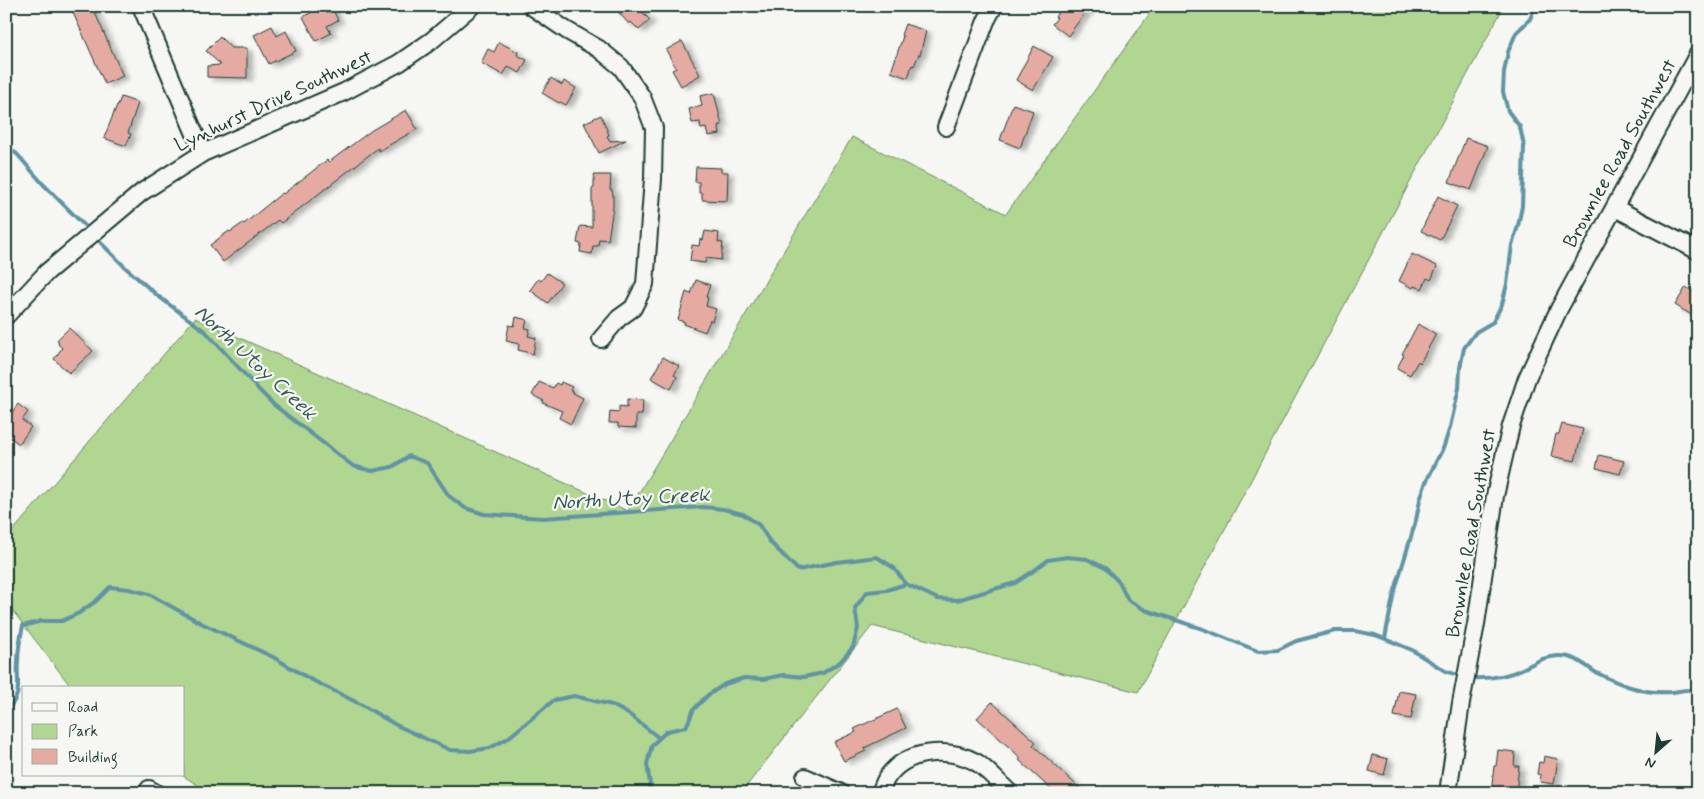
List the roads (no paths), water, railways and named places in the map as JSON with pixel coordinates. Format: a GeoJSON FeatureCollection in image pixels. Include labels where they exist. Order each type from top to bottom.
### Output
{"type":"FeatureCollection","features":[{"type":"Feature","properties":{"kind":"street"},"geometry":{"type":"LineString","coordinates":[[141,6],[203,152]]}},
{"type":"Feature","properties":{"kind":"street","name":"Lynhurst Drive Southwest"},"geometry":{"type":"LineString","coordinates":[[6,316],[47,272],[142,192],[203,152],[344,92],[399,63],[431,41],[472,6]]}},
{"type":"Feature","properties":{"kind":"street"},"geometry":{"type":"LineString","coordinates":[[531,6],[566,30],[599,49],[621,68],[642,97],[654,128],[654,179],[645,284],[633,308],[619,318],[601,339]]}},
{"type":"Feature","properties":{"kind":"street"},"geometry":{"type":"LineString","coordinates":[[946,127],[986,21],[994,6]]}},
{"type":"Feature","properties":{"kind":"street","name":"Brownlee Road Southwest"},"geometry":{"type":"LineString","coordinates":[[1448,793],[1495,496],[1510,426],[1527,378],[1558,308],[1615,208],[1698,54]]}},
{"type":"Feature","properties":{"kind":"street"},"geometry":{"type":"LineString","coordinates":[[1615,208],[1698,251]]}},
{"type":"Feature","properties":{"kind":"street"},"geometry":{"type":"LineString","coordinates":[[880,793],[887,778],[902,763],[921,754],[950,752],[976,763],[1010,793]]}},
{"type":"Feature","properties":{"kind":"street"},"geometry":{"type":"LineString","coordinates":[[805,777],[841,793]]}},
{"type":"Feature","properties":{"kind":"waterway"},"geometry":{"type":"LineString","coordinates":[[1385,638],[1393,597],[1416,520],[1420,500],[1426,482],[1444,446],[1450,427],[1459,388],[1464,348],[1476,332],[1493,322],[1502,304],[1507,284],[1512,245],[1522,206],[1524,146],[1520,127],[1508,111],[1503,92],[1504,72],[1508,52],[1516,33],[1530,19],[1535,6]]}},
{"type":"Feature","properties":{"kind":"waterway","name":"North Utoy Creek"},"geometry":{"type":"LineString","coordinates":[[6,147],[17,154],[43,184],[89,230]]}},
{"type":"Feature","properties":{"kind":"waterway","name":"North Utoy Creek"},"geometry":{"type":"LineString","coordinates":[[95,237],[158,296],[206,332],[274,405],[353,466],[372,471],[392,467],[409,456],[427,463],[449,496],[465,508],[484,514],[543,518],[703,507],[723,509],[743,514],[759,525],[770,542],[798,570],[837,562],[877,557],[894,568],[906,584],[938,599],[957,600],[1015,583],[1048,560],[1067,557],[1087,559],[1105,568],[1119,582],[1128,600],[1145,610],[1203,629],[1258,651],[1278,650],[1296,641],[1335,631],[1355,631],[1375,635],[1412,650],[1445,671],[1461,676]]}},
{"type":"Feature","properties":{"kind":"waterway"},"geometry":{"type":"LineString","coordinates":[[648,793],[650,784],[647,764],[652,745],[667,731],[686,727],[694,709],[708,695],[725,684],[744,678],[764,679],[784,675],[804,677],[823,673],[840,662],[853,647],[858,628],[855,608],[867,592],[887,590],[906,584]]}},
{"type":"Feature","properties":{"kind":"waterway"},"geometry":{"type":"LineString","coordinates":[[6,711],[12,705],[17,694],[18,653],[23,626],[42,621],[62,621],[79,613],[96,601],[110,587],[149,594],[201,623],[273,657],[396,725],[450,750],[470,751],[490,748],[508,738],[554,700],[574,696],[612,705],[630,715],[659,738]]}},
{"type":"Feature","properties":{"kind":"waterway","name":"North Utoy Creek"},"geometry":{"type":"LineString","coordinates":[[1470,678],[1504,676],[1543,659],[1564,656],[1578,661],[1609,679],[1639,689],[1657,692],[1698,691]]}}]}
